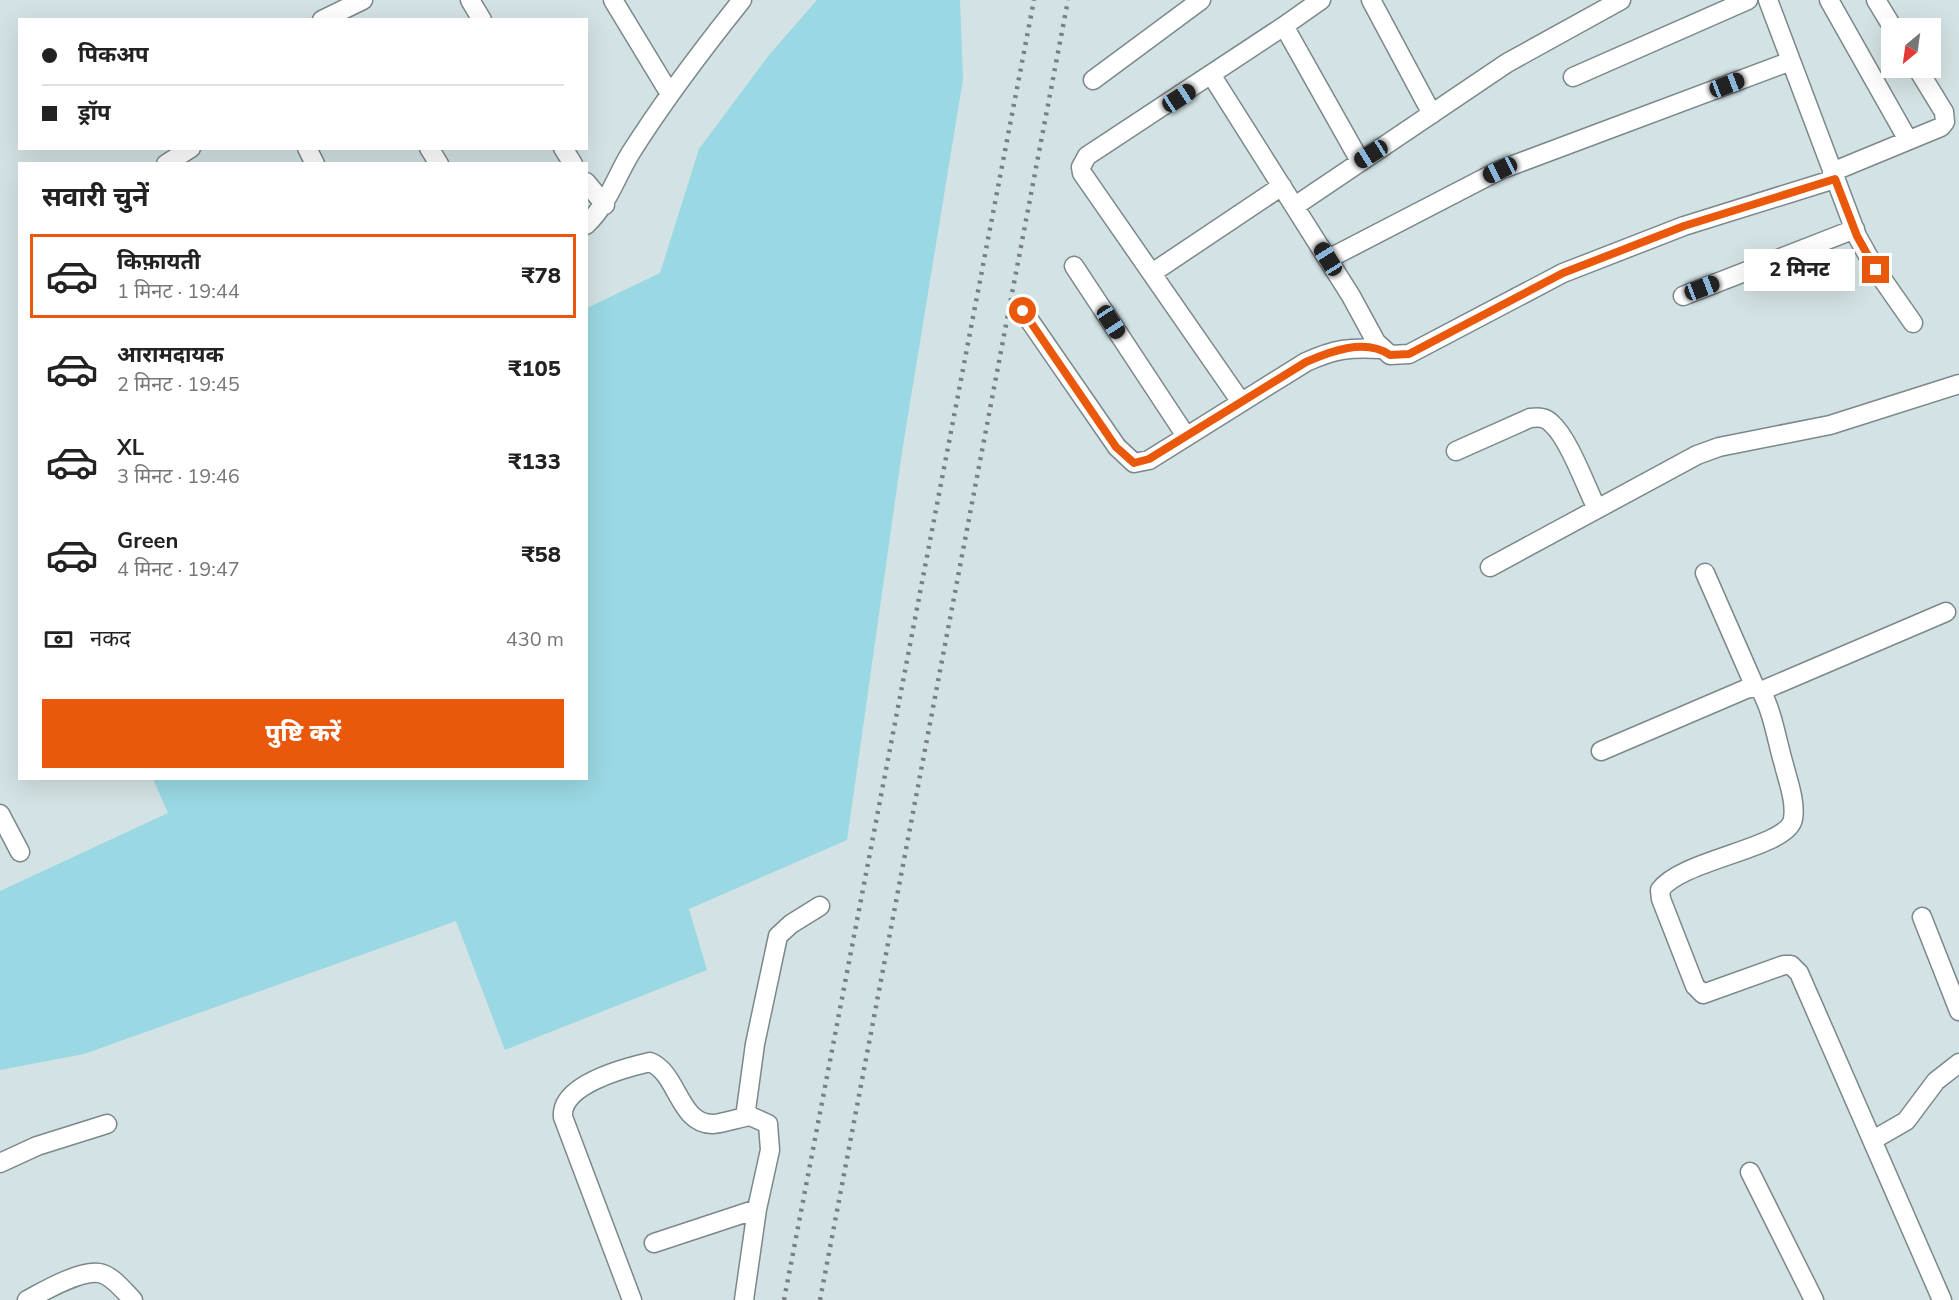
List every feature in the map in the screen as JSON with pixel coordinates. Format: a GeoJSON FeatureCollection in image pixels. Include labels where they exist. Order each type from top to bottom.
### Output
{"type":"FeatureCollection","features":[{"type":"Feature","properties":{"kind":"street"},"geometry":{"type":"LineString","coordinates":[[334,17],[363,0]]}},
{"type":"Feature","properties":{"kind":"street"},"geometry":{"type":"LineString","coordinates":[[470,0],[481,18]]}},
{"type":"Feature","properties":{"kind":"street"},"geometry":{"type":"LineString","coordinates":[[613,0],[670,94]]}},
{"type":"Feature","properties":{"kind":"street"},"geometry":{"type":"LineString","coordinates":[[588,223],[604,205],[629,155],[670,94],[742,0]]}},
{"type":"Feature","properties":{"kind":"street"},"geometry":{"type":"LineString","coordinates":[[1093,80],[1201,0]]}},
{"type":"Feature","properties":{"kind":"street"},"geometry":{"type":"LineString","coordinates":[[1241,402],[1081,167],[1088,156],[1212,76],[1321,0]]}},
{"type":"Feature","properties":{"kind":"street"},"geometry":{"type":"LineString","coordinates":[[1371,0],[1432,114]]}},
{"type":"Feature","properties":{"kind":"street"},"geometry":{"type":"LineString","coordinates":[[1295,206],[1507,63],[1621,0]]}},
{"type":"Feature","properties":{"kind":"street"},"geometry":{"type":"LineString","coordinates":[[1573,77],[1748,0]]}},
{"type":"Feature","properties":{"kind":"street"},"geometry":{"type":"LineString","coordinates":[[1768,0],[1855,229],[1876,270],[1913,323]]}},
{"type":"Feature","properties":{"kind":"street"},"geometry":{"type":"LineString","coordinates":[[1829,0],[1908,140]]}},
{"type":"Feature","properties":{"kind":"street"},"geometry":{"type":"LineString","coordinates":[[1876,0],[1887,18]]}},
{"type":"Feature","properties":{"kind":"street"},"geometry":{"type":"LineString","coordinates":[[1284,26],[1360,161]]}},
{"type":"Feature","properties":{"kind":"street"},"geometry":{"type":"LineString","coordinates":[[1328,259],[1500,170],[1791,61]]}},
{"type":"Feature","properties":{"kind":"street"},"geometry":{"type":"LineString","coordinates":[[1212,76],[1328,259],[1381,349],[1390,355],[1409,354],[1563,273],[1684,226],[1833,175],[1941,127],[1946,118],[1923,78]]}},
{"type":"Feature","properties":{"kind":"street"},"geometry":{"type":"LineString","coordinates":[[169,162],[188,150]]}},
{"type":"Feature","properties":{"kind":"street"},"geometry":{"type":"LineString","coordinates":[[588,185],[604,205]]}},
{"type":"Feature","properties":{"kind":"street"},"geometry":{"type":"LineString","coordinates":[[1152,273],[1282,186]]}},
{"type":"Feature","properties":{"kind":"street"},"geometry":{"type":"LineString","coordinates":[[1683,296],[1855,229]]}},
{"type":"Feature","properties":{"kind":"street"},"geometry":{"type":"LineString","coordinates":[[1074,266],[1186,436]]}},
{"type":"Feature","properties":{"kind":"street"},"geometry":{"type":"LineString","coordinates":[[1023,311],[1126,459],[1134,463],[1142,463],[1306,362],[1331,351],[1352,347],[1381,349]]}},
{"type":"Feature","properties":{"kind":"street"},"geometry":{"type":"LineString","coordinates":[[1490,567],[1697,455],[1719,447],[1810,430],[1959,384]]}},
{"type":"Feature","properties":{"kind":"street"},"geometry":{"type":"LineString","coordinates":[[1456,451],[1530,418],[1540,417],[1552,423],[1560,434],[1597,509]]}},
{"type":"Feature","properties":{"kind":"street"},"geometry":{"type":"LineString","coordinates":[[1705,573],[1758,689],[1788,784],[1794,808],[1793,821],[1786,830],[1769,840],[1676,875],[1660,891],[1661,899],[1695,986],[1703,994],[1784,965],[1796,968],[1942,1300]]}},
{"type":"Feature","properties":{"kind":"street"},"geometry":{"type":"LineString","coordinates":[[1601,751],[1946,612]]}},
{"type":"Feature","properties":{"kind":"street"},"geometry":{"type":"LineString","coordinates":[[0,814],[20,852]]}},
{"type":"Feature","properties":{"kind":"street"},"geometry":{"type":"LineString","coordinates":[[744,1300],[757,1209],[770,1150],[771,1135],[768,1124],[750,1116],[746,1110],[747,1090],[775,944],[783,930],[820,906]]}},
{"type":"Feature","properties":{"kind":"street"},"geometry":{"type":"LineString","coordinates":[[1922,917],[1958,1005]]}},
{"type":"Feature","properties":{"kind":"street"},"geometry":{"type":"LineString","coordinates":[[632,1300],[563,1117],[562,1106],[567,1097],[615,1073],[650,1062],[666,1072],[685,1106],[703,1123],[714,1124],[750,1116]]}},
{"type":"Feature","properties":{"kind":"street"},"geometry":{"type":"LineString","coordinates":[[1873,1140],[1906,1121],[1936,1081],[1959,1063]]}},
{"type":"Feature","properties":{"kind":"street"},"geometry":{"type":"LineString","coordinates":[[0,1163],[37,1146],[107,1124]]}},
{"type":"Feature","properties":{"kind":"street"},"geometry":{"type":"LineString","coordinates":[[1750,1172],[1814,1300]]}},
{"type":"Feature","properties":{"kind":"street"},"geometry":{"type":"LineString","coordinates":[[654,1243],[757,1209]]}},
{"type":"Feature","properties":{"kind":"street"},"geometry":{"type":"LineString","coordinates":[[27,1300],[80,1276],[100,1273],[113,1280],[133,1300]]}},
{"type":"Feature","properties":{"kind":"shaded area"},"geometry":{"type":"Polygon","coordinates":[[[817,0],[960,0],[963,79],[902,452],[847,840],[689,909],[707,970],[505,1050],[456,921],[84,1054],[0,1070],[0,891],[168,813],[153,780],[588,780],[588,308],[660,273],[699,149],[769,55],[817,0]]]}},
{"type":"Feature","properties":{"kind":"railway"},"geometry":{"type":"LineString","coordinates":[[784,1300],[1034,0]]}},
{"type":"Feature","properties":{"kind":"railway"},"geometry":{"type":"LineString","coordinates":[[820,1300],[1068,0]]}},
{"type":"Feature","properties":{"kind":"route"},"geometry":{"type":"LineString","coordinates":[[1023,311],[1116,447],[1126,459],[1134,463],[1142,463],[1306,362],[1331,351],[1352,347],[1381,349],[1390,355],[1409,354],[1563,273],[1684,226],[1772,196],[1835,179],[1857,236],[1876,270]]}}]}
